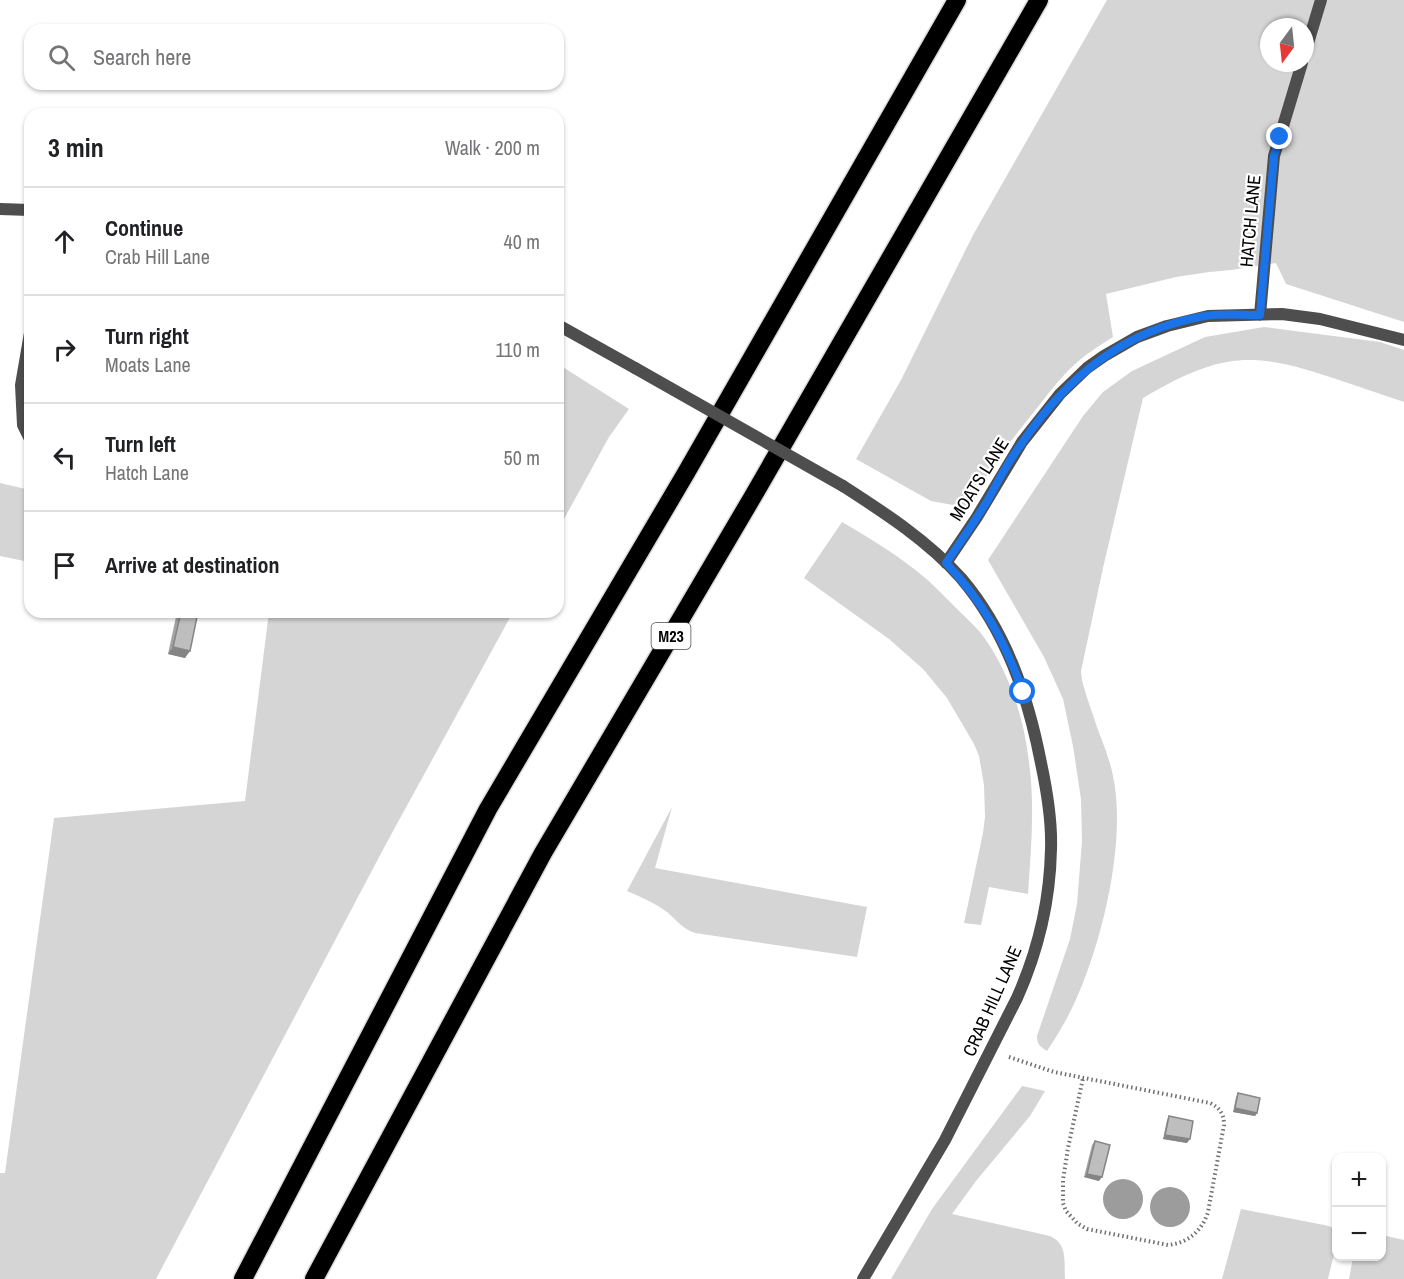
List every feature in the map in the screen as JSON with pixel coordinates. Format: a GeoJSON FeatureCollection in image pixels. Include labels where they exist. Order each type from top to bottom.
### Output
{"type":"FeatureCollection","features":[{"type":"Feature","properties":{"kind":"highway"},"geometry":{"type":"LineString","coordinates":[[243,1279],[488,809],[686,473],[957,0]]}},
{"type":"Feature","properties":{"kind":"highway","name":"M23"},"geometry":{"type":"LineString","coordinates":[[315,1279],[543,853],[752,498],[1039,0]]}},
{"type":"Feature","properties":{"kind":"street"},"geometry":{"type":"LineString","coordinates":[[1314,23],[1321,0]]}},
{"type":"Feature","properties":{"kind":"street","name":"HATCH LANE"},"geometry":{"type":"LineString","coordinates":[[1260,315],[1274,156],[1299,72]]}},
{"type":"Feature","properties":{"kind":"street"},"geometry":{"type":"LineString","coordinates":[[0,209],[24,210]]}},
{"type":"Feature","properties":{"kind":"street","name":"MOATS LANE"},"geometry":{"type":"LineString","coordinates":[[946,563],[1022,442],[1060,394],[1087,368],[1137,337],[1208,315],[1282,314],[1320,319],[1404,340]]}},
{"type":"Feature","properties":{"kind":"street","name":"CRAB HILL LANE"},"geometry":{"type":"LineString","coordinates":[[564,328],[843,486],[912,533],[946,563],[987,613],[1017,674],[1029,712],[1044,775],[1050,822],[1051,849],[1047,899],[1039,939],[1022,987],[945,1140],[863,1279]]}},
{"type":"Feature","properties":{"kind":"street"},"geometry":{"type":"LineString","coordinates":[[24,368],[21,385],[24,427]]}},
{"type":"Feature","properties":{"kind":"path"},"geometry":{"type":"LineString","coordinates":[[991,1051],[1041,1069],[1216,1106],[1221,1111],[1224,1125],[1208,1212],[1206,1221],[1191,1237],[1168,1245],[1098,1232],[1078,1224],[1066,1211],[1063,1203],[1063,1180],[1083,1078]]}},
{"type":"Feature","properties":{"kind":"shaded area"},"geometry":{"type":"Polygon","coordinates":[[[1107,0],[1404,0],[1404,322],[1286,284],[1276,263],[1176,277],[1106,294],[1113,337],[1082,359],[1057,383],[998,459],[969,508],[931,501],[856,459],[901,380],[973,235],[1107,0]]]}},
{"type":"Feature","properties":{"kind":"shaded area"},"geometry":{"type":"Polygon","coordinates":[[[1264,327],[1380,342],[1404,350],[1404,402],[1298,367],[1255,360],[1216,364],[1173,381],[1143,398],[1081,671],[1113,776],[1117,831],[1114,861],[1094,952],[1074,1004],[1047,1051],[1039,1045],[1037,1036],[1070,939],[1077,904],[1082,841],[1081,799],[1063,699],[1044,657],[988,560],[1083,416],[1103,392],[1132,371],[1205,337],[1264,327]]]}},
{"type":"Feature","properties":{"kind":"shaded area"},"geometry":{"type":"Polygon","coordinates":[[[564,368],[629,409],[609,437],[564,519],[564,368]]]}},
{"type":"Feature","properties":{"kind":"shaded area"},"geometry":{"type":"Polygon","coordinates":[[[0,483],[24,489],[24,561],[0,556],[0,483]]]}},
{"type":"Feature","properties":{"kind":"shaded area"},"geometry":{"type":"Polygon","coordinates":[[[842,522],[900,558],[933,585],[972,623],[999,661],[1019,711],[1027,745],[1032,795],[1028,894],[989,887],[981,925],[964,923],[985,817],[984,785],[979,756],[974,744],[947,698],[923,669],[889,639],[804,578],[842,522]]]}},
{"type":"Feature","properties":{"kind":"shaded area"},"geometry":{"type":"Polygon","coordinates":[[[268,618],[510,618],[386,844],[156,1279],[0,1279],[0,1173],[5,1173],[54,818],[245,801],[268,618]]]}},
{"type":"Feature","properties":{"kind":"shaded area"},"geometry":{"type":"Polygon","coordinates":[[[672,807],[655,868],[867,907],[857,957],[695,933],[683,927],[658,906],[627,891],[672,807]]]}},
{"type":"Feature","properties":{"kind":"shaded area"},"geometry":{"type":"Polygon","coordinates":[[[1022,1086],[1045,1091],[1030,1116],[952,1214],[1056,1239],[1065,1260],[1065,1279],[891,1279],[932,1209],[1022,1086]]]}},
{"type":"Feature","properties":{"kind":"shaded area"},"geometry":{"type":"Polygon","coordinates":[[[1123,1179],[1137,1185],[1143,1199],[1137,1213],[1123,1219],[1109,1213],[1103,1199],[1109,1185],[1123,1179]]]}},
{"type":"Feature","properties":{"kind":"shaded area"},"geometry":{"type":"Polygon","coordinates":[[[1170,1187],[1184,1193],[1190,1207],[1184,1221],[1170,1227],[1156,1221],[1150,1207],[1156,1193],[1170,1187]]]}},
{"type":"Feature","properties":{"kind":"shaded area"},"geometry":{"type":"Polygon","coordinates":[[[1241,1209],[1332,1228],[1332,1261],[1328,1279],[1222,1279],[1241,1209]]]}},
{"type":"Feature","properties":{"kind":"shaded area"},"geometry":{"type":"Polygon","coordinates":[[[1386,1236],[1404,1240],[1404,1279],[1349,1279],[1352,1261],[1386,1261],[1386,1236]]]}},
{"type":"Feature","properties":{"kind":"building"},"geometry":{"type":"Polygon","coordinates":[[[180,618],[197,618],[190,651],[173,647],[180,618]]]}},
{"type":"Feature","properties":{"kind":"building"},"geometry":{"type":"Polygon","coordinates":[[[1238,1093],[1260,1098],[1257,1113],[1235,1108],[1238,1093]]]}},
{"type":"Feature","properties":{"kind":"building"},"geometry":{"type":"Polygon","coordinates":[[[1169,1116],[1193,1121],[1190,1139],[1165,1135],[1169,1116]]]}},
{"type":"Feature","properties":{"kind":"building"},"geometry":{"type":"Polygon","coordinates":[[[1095,1141],[1110,1145],[1102,1177],[1087,1174],[1095,1141]]]}},
{"type":"Feature","properties":{"kind":"route"},"geometry":{"type":"LineString","coordinates":[[1023,692],[996,627],[973,594],[946,563],[1022,442],[1060,394],[1087,368],[1137,337],[1184,320],[1208,315],[1260,315],[1274,156],[1280,137]]}}]}
